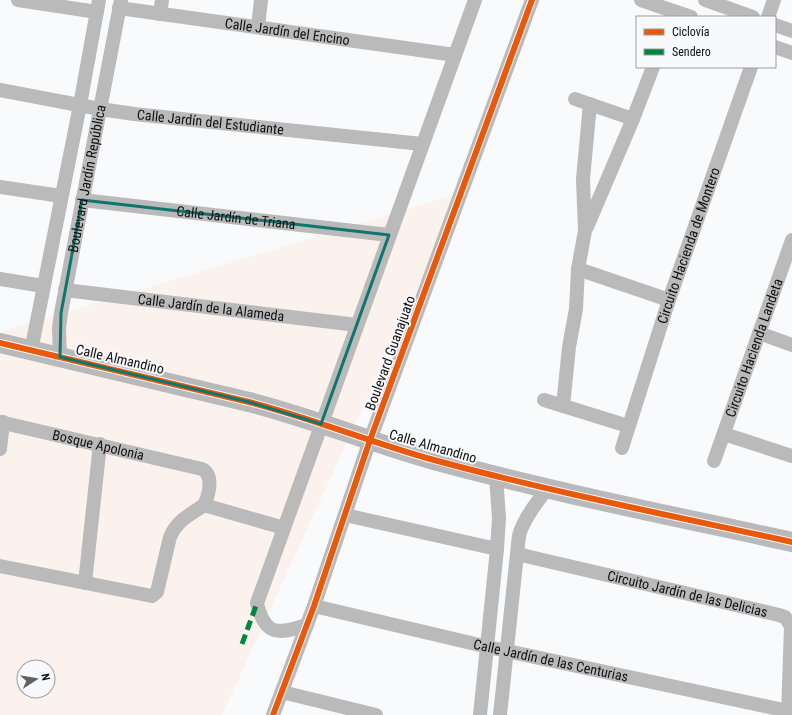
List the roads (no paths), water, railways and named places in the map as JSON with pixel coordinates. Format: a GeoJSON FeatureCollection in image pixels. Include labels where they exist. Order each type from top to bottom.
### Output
{"type":"FeatureCollection","features":[{"type":"Feature","properties":{"kind":"street"},"geometry":{"type":"LineString","coordinates":[[18,0],[98,6]]}},
{"type":"Feature","properties":{"kind":"street"},"geometry":{"type":"LineString","coordinates":[[160,14],[162,0]]}},
{"type":"Feature","properties":{"kind":"street"},"geometry":{"type":"LineString","coordinates":[[258,27],[261,0]]}},
{"type":"Feature","properties":{"kind":"street"},"geometry":{"type":"LineString","coordinates":[[307,625],[283,632],[275,631],[267,626],[262,619],[257,602],[475,0]]}},
{"type":"Feature","properties":{"kind":"street","name":"Boulevard Guanajuato"},"geometry":{"type":"LineString","coordinates":[[273,715],[314,606],[370,440],[532,0]]}},
{"type":"Feature","properties":{"kind":"street"},"geometry":{"type":"LineString","coordinates":[[641,0],[672,14],[685,16]]}},
{"type":"Feature","properties":{"kind":"street"},"geometry":{"type":"LineString","coordinates":[[705,0],[750,16]]}},
{"type":"Feature","properties":{"kind":"street"},"geometry":{"type":"LineString","coordinates":[[768,16],[774,0]]}},
{"type":"Feature","properties":{"kind":"street","name":"Calle Jardín del Encino"},"geometry":{"type":"LineString","coordinates":[[120,4],[160,14],[455,55]]}},
{"type":"Feature","properties":{"kind":"street","name":"Boulevard Jardín República"},"geometry":{"type":"LineString","coordinates":[[60,358],[59,328],[65,290],[120,4]]}},
{"type":"Feature","properties":{"kind":"street","name":"Boulevard Jardín República"},"geometry":{"type":"LineString","coordinates":[[31,351],[80,105],[98,6]]}},
{"type":"Feature","properties":{"kind":"street"},"geometry":{"type":"LineString","coordinates":[[776,25],[792,31]]}},
{"type":"Feature","properties":{"kind":"street"},"geometry":{"type":"LineString","coordinates":[[776,46],[792,53]]}},
{"type":"Feature","properties":{"kind":"street"},"geometry":{"type":"LineString","coordinates":[[563,406],[569,347],[576,309],[578,269],[585,231],[634,119],[653,68]]}},
{"type":"Feature","properties":{"kind":"street","name":"Circuito Hacienda de Montero"},"geometry":{"type":"LineString","coordinates":[[622,448],[669,300],[751,68]]}},
{"type":"Feature","properties":{"kind":"street","name":"Calle Jardín del Estudiante"},"geometry":{"type":"LineString","coordinates":[[0,90],[134,114],[422,144]]}},
{"type":"Feature","properties":{"kind":"street"},"geometry":{"type":"LineString","coordinates":[[575,99],[634,119]]}},
{"type":"Feature","properties":{"kind":"street"},"geometry":{"type":"LineString","coordinates":[[585,231],[582,179],[590,104]]}},
{"type":"Feature","properties":{"kind":"street"},"geometry":{"type":"LineString","coordinates":[[0,187],[61,196]]}},
{"type":"Feature","properties":{"kind":"street","name":"Calle Jardín de Triana"},"geometry":{"type":"LineString","coordinates":[[82,200],[389,235]]}},
{"type":"Feature","properties":{"kind":"street","name":"Circuito Hacienda Landeta"},"geometry":{"type":"LineString","coordinates":[[714,461],[792,240]]}},
{"type":"Feature","properties":{"kind":"street"},"geometry":{"type":"LineString","coordinates":[[578,269],[669,300]]}},
{"type":"Feature","properties":{"kind":"street"},"geometry":{"type":"LineString","coordinates":[[0,279],[43,286]]}},
{"type":"Feature","properties":{"kind":"street","name":"Calle Jardín de la Alameda"},"geometry":{"type":"LineString","coordinates":[[65,290],[357,325]]}},
{"type":"Feature","properties":{"kind":"street"},"geometry":{"type":"LineString","coordinates":[[759,333],[792,345]]}},
{"type":"Feature","properties":{"kind":"street","name":"Calle Almandino"},"geometry":{"type":"LineString","coordinates":[[0,343],[279,410],[435,460],[547,489],[792,542]]}},
{"type":"Feature","properties":{"kind":"street"},"geometry":{"type":"LineString","coordinates":[[544,400],[628,426]]}},
{"type":"Feature","properties":{"kind":"street"},"geometry":{"type":"LineString","coordinates":[[0,449],[1,422]]}},
{"type":"Feature","properties":{"kind":"street","name":"Bosque Apolonia"},"geometry":{"type":"LineString","coordinates":[[1,422],[100,444],[206,471],[209,476],[209,483],[204,505]]}},
{"type":"Feature","properties":{"kind":"street","name":"Circuito Hacienda Landeta"},"geometry":{"type":"LineString","coordinates":[[724,434],[792,456]]}},
{"type":"Feature","properties":{"kind":"street"},"geometry":{"type":"LineString","coordinates":[[85,583],[100,444]]}},
{"type":"Feature","properties":{"kind":"street"},"geometry":{"type":"LineString","coordinates":[[480,715],[497,549],[498,512],[496,476]]}},
{"type":"Feature","properties":{"kind":"street"},"geometry":{"type":"LineString","coordinates":[[500,715],[516,554],[520,533],[527,518],[547,489]]}},
{"type":"Feature","properties":{"kind":"street"},"geometry":{"type":"LineString","coordinates":[[0,566],[148,596],[154,595],[157,592],[173,529],[182,519],[204,505],[284,528]]}},
{"type":"Feature","properties":{"kind":"street"},"geometry":{"type":"LineString","coordinates":[[345,515],[497,549]]}},
{"type":"Feature","properties":{"kind":"street"},"geometry":{"type":"LineString","coordinates":[[498,527],[520,533]]}},
{"type":"Feature","properties":{"kind":"street","name":"Circuito Jardín de las Delicias"},"geometry":{"type":"LineString","coordinates":[[516,554],[785,617],[791,626],[788,713]]}},
{"type":"Feature","properties":{"kind":"street","name":"Calle Jardín de las Centurias"},"geometry":{"type":"LineString","coordinates":[[314,606],[488,647],[788,713]]}},
{"type":"Feature","properties":{"kind":"street"},"geometry":{"type":"LineString","coordinates":[[282,692],[376,715]]}}]}
